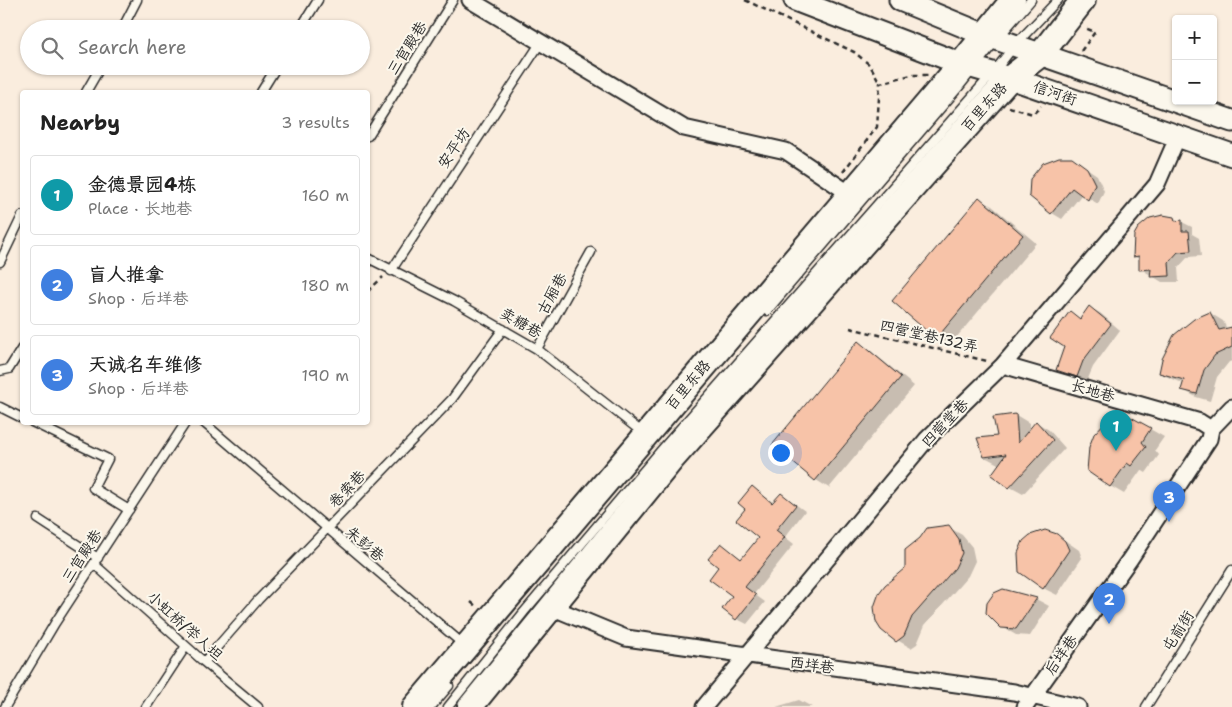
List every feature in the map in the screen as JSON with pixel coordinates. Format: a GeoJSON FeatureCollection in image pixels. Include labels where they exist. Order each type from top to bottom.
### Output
{"type":"FeatureCollection","features":[{"type":"Feature","properties":{"kind":"main road","name":"信河街"},"geometry":{"type":"LineString","coordinates":[[795,0],[985,71],[1232,155]]}},
{"type":"Feature","properties":{"kind":"main road"},"geometry":{"type":"LineString","coordinates":[[900,0],[999,40],[1232,122]]}},
{"type":"Feature","properties":{"kind":"main road"},"geometry":{"type":"LineString","coordinates":[[985,71],[999,40],[1013,0]]}},
{"type":"Feature","properties":{"kind":"main road"},"geometry":{"type":"LineString","coordinates":[[985,71],[1041,54],[1083,0]]}},
{"type":"Feature","properties":{"kind":"main road","name":"百里东路"},"geometry":{"type":"LineString","coordinates":[[415,707],[850,194],[985,71]]}},
{"type":"Feature","properties":{"kind":"main road","name":"百里东路"},"geometry":{"type":"LineString","coordinates":[[470,707],[985,71]]}},
{"type":"Feature","properties":{"kind":"street"},"geometry":{"type":"LineString","coordinates":[[470,0],[684,128],[786,151],[850,194]]}},
{"type":"Feature","properties":{"kind":"street","name":"四营堂巷"},"geometry":{"type":"LineString","coordinates":[[704,707],[927,439],[1003,365],[1157,184],[1178,136]]}},
{"type":"Feature","properties":{"kind":"street","name":"长地巷"},"geometry":{"type":"LineString","coordinates":[[1003,365],[1200,422],[1211,429]]}},
{"type":"Feature","properties":{"kind":"street","name":"后垟巷"},"geometry":{"type":"LineString","coordinates":[[1028,702],[1135,551],[1209,439],[1211,429],[1232,407]]}},
{"type":"Feature","properties":{"kind":"street","name":"西垟巷"},"geometry":{"type":"LineString","coordinates":[[551,607],[626,638],[1014,692],[1028,702],[1078,707]]}},
{"type":"Feature","properties":{"kind":"lane"},"geometry":{"type":"LineString","coordinates":[[127,20],[137,0]]}},
{"type":"Feature","properties":{"kind":"lane"},"geometry":{"type":"LineString","coordinates":[[306,20],[318,0]]}},
{"type":"Feature","properties":{"kind":"lane","name":"三官殿巷"},"geometry":{"type":"LineString","coordinates":[[370,133],[453,0]]}},
{"type":"Feature","properties":{"kind":"lane"},"geometry":{"type":"LineString","coordinates":[[448,707],[524,612],[985,71],[999,40],[1031,0]]}},
{"type":"Feature","properties":{"kind":"lane"},"geometry":{"type":"LineString","coordinates":[[999,40],[1058,0]]}},
{"type":"Feature","properties":{"kind":"lane","name":"安平坊"},"geometry":{"type":"LineString","coordinates":[[391,271],[541,42]]}},
{"type":"Feature","properties":{"kind":"lane"},"geometry":{"type":"LineString","coordinates":[[764,314],[958,88],[985,71]]}},
{"type":"Feature","properties":{"kind":"lane"},"geometry":{"type":"LineString","coordinates":[[89,90],[96,75]]}},
{"type":"Feature","properties":{"kind":"lane"},"geometry":{"type":"LineString","coordinates":[[262,90],[271,75]]}},
{"type":"Feature","properties":{"kind":"lane"},"geometry":{"type":"LineString","coordinates":[[0,262],[20,220]]}},
{"type":"Feature","properties":{"kind":"lane","name":"古厢巷"},"geometry":{"type":"LineString","coordinates":[[537,348],[591,252]]}},
{"type":"Feature","properties":{"kind":"lane","name":"卖糖巷"},"geometry":{"type":"LineString","coordinates":[[370,259],[454,301],[537,348],[645,434]]}},
{"type":"Feature","properties":{"kind":"lane","name":"卷索巷"},"geometry":{"type":"LineString","coordinates":[[204,662],[258,600],[452,398],[503,329]]}},
{"type":"Feature","properties":{"kind":"lane"},"geometry":{"type":"LineString","coordinates":[[0,371],[9,369],[20,351]]}},
{"type":"Feature","properties":{"kind":"lane"},"geometry":{"type":"LineString","coordinates":[[0,407],[20,417]]}},
{"type":"Feature","properties":{"kind":"lane"},"geometry":{"type":"LineString","coordinates":[[38,425],[108,459],[93,488],[129,510]]}},
{"type":"Feature","properties":{"kind":"lane","name":"三官殿巷"},"geometry":{"type":"LineString","coordinates":[[5,707],[55,623],[184,425]]}},
{"type":"Feature","properties":{"kind":"lane","name":"朱彭巷"},"geometry":{"type":"LineString","coordinates":[[206,425],[327,530],[466,646]]}},
{"type":"Feature","properties":{"kind":"lane","name":"小虹桥/举人坦"},"geometry":{"type":"LineString","coordinates":[[38,519],[96,561],[186,646],[258,707]]}},
{"type":"Feature","properties":{"kind":"lane","name":"屯前街"},"geometry":{"type":"LineString","coordinates":[[1146,707],[1232,570]]}},
{"type":"Feature","properties":{"kind":"lane"},"geometry":{"type":"LineString","coordinates":[[146,707],[186,646]]}},
{"type":"Feature","properties":{"kind":"lane"},"geometry":{"type":"LineString","coordinates":[[431,707],[456,677]]}},
{"type":"Feature","properties":{"kind":"path"},"geometry":{"type":"LineString","coordinates":[[745,0],[854,52],[870,65],[880,83]]}},
{"type":"Feature","properties":{"kind":"path"},"geometry":{"type":"LineString","coordinates":[[370,289],[391,271]]}},
{"type":"Feature","properties":{"kind":"path","name":"四营堂巷132弄"},"geometry":{"type":"LineString","coordinates":[[850,328],[1003,365]]}},
{"type":"Feature","properties":{"kind":"building"},"geometry":{"type":"Polygon","coordinates":[[[1059,157],[1072,157],[1087,168],[1095,184],[1088,200],[1072,188],[1051,214],[1029,196],[1030,179],[1043,163],[1059,157]]]}},
{"type":"Feature","properties":{"kind":"building"},"geometry":{"type":"Polygon","coordinates":[[[979,197],[1023,235],[936,339],[892,301],[979,197]]]}},
{"type":"Feature","properties":{"kind":"building"},"geometry":{"type":"Polygon","coordinates":[[[1163,215],[1174,217],[1175,221],[1182,220],[1182,231],[1189,231],[1191,251],[1178,252],[1169,262],[1170,276],[1150,277],[1151,269],[1139,270],[1139,256],[1133,257],[1134,235],[1138,228],[1150,218],[1163,215]]]}},
{"type":"Feature","properties":{"kind":"building"},"geometry":{"type":"Polygon","coordinates":[[[1089,306],[1111,324],[1083,361],[1077,377],[1056,370],[1064,347],[1050,338],[1070,311],[1080,319],[1089,306]]]}},
{"type":"Feature","properties":{"kind":"building"},"geometry":{"type":"Polygon","coordinates":[[[1210,312],[1219,330],[1232,327],[1232,347],[1215,355],[1204,370],[1197,394],[1181,390],[1184,380],[1159,373],[1162,359],[1174,335],[1194,319],[1210,312]]]}},
{"type":"Feature","properties":{"kind":"building"},"geometry":{"type":"Polygon","coordinates":[[[858,341],[901,377],[815,481],[772,445],[858,341]]]}},
{"type":"Feature","properties":{"kind":"building"},"geometry":{"type":"Polygon","coordinates":[[[1016,414],[1018,443],[1036,421],[1053,440],[1009,488],[991,475],[1006,454],[984,457],[977,438],[997,436],[993,417],[1016,414]]]}},
{"type":"Feature","properties":{"kind":"building"},"geometry":{"type":"Polygon","coordinates":[[[1129,416],[1151,428],[1142,442],[1146,447],[1131,466],[1127,463],[1110,487],[1087,471],[1089,447],[1094,434],[1108,419],[1129,416]]]}},
{"type":"Feature","properties":{"kind":"building"},"geometry":{"type":"Polygon","coordinates":[[[752,486],[772,503],[781,493],[796,505],[776,530],[785,537],[745,587],[756,595],[736,620],[722,609],[732,596],[709,579],[718,567],[708,559],[721,543],[741,559],[758,538],[736,520],[745,509],[738,503],[752,486]]]}},
{"type":"Feature","properties":{"kind":"building"},"geometry":{"type":"Polygon","coordinates":[[[949,525],[959,539],[962,553],[955,568],[912,617],[904,636],[896,642],[881,630],[876,622],[874,607],[879,593],[885,585],[905,568],[905,550],[920,538],[927,528],[949,525]]]}},
{"type":"Feature","properties":{"kind":"building"},"geometry":{"type":"Polygon","coordinates":[[[1045,530],[1057,534],[1065,541],[1069,550],[1043,589],[1019,572],[1018,553],[1023,541],[1030,535],[1045,530]]]}},
{"type":"Feature","properties":{"kind":"building"},"geometry":{"type":"Polygon","coordinates":[[[1003,589],[1037,598],[1016,629],[1001,628],[986,613],[987,603],[994,593],[1003,589]]]}},
{"type":"Feature","properties":{"kind":"place","name":"金德景园4栋"},"geometry":{"type":"Point","coordinates":[1116,451]}},
{"type":"Feature","properties":{"kind":"place","name":"天诚名车维修"},"geometry":{"type":"Point","coordinates":[1169,522]}},
{"type":"Feature","properties":{"kind":"place","name":"盲人推拿"},"geometry":{"type":"Point","coordinates":[1109,624]}}]}
